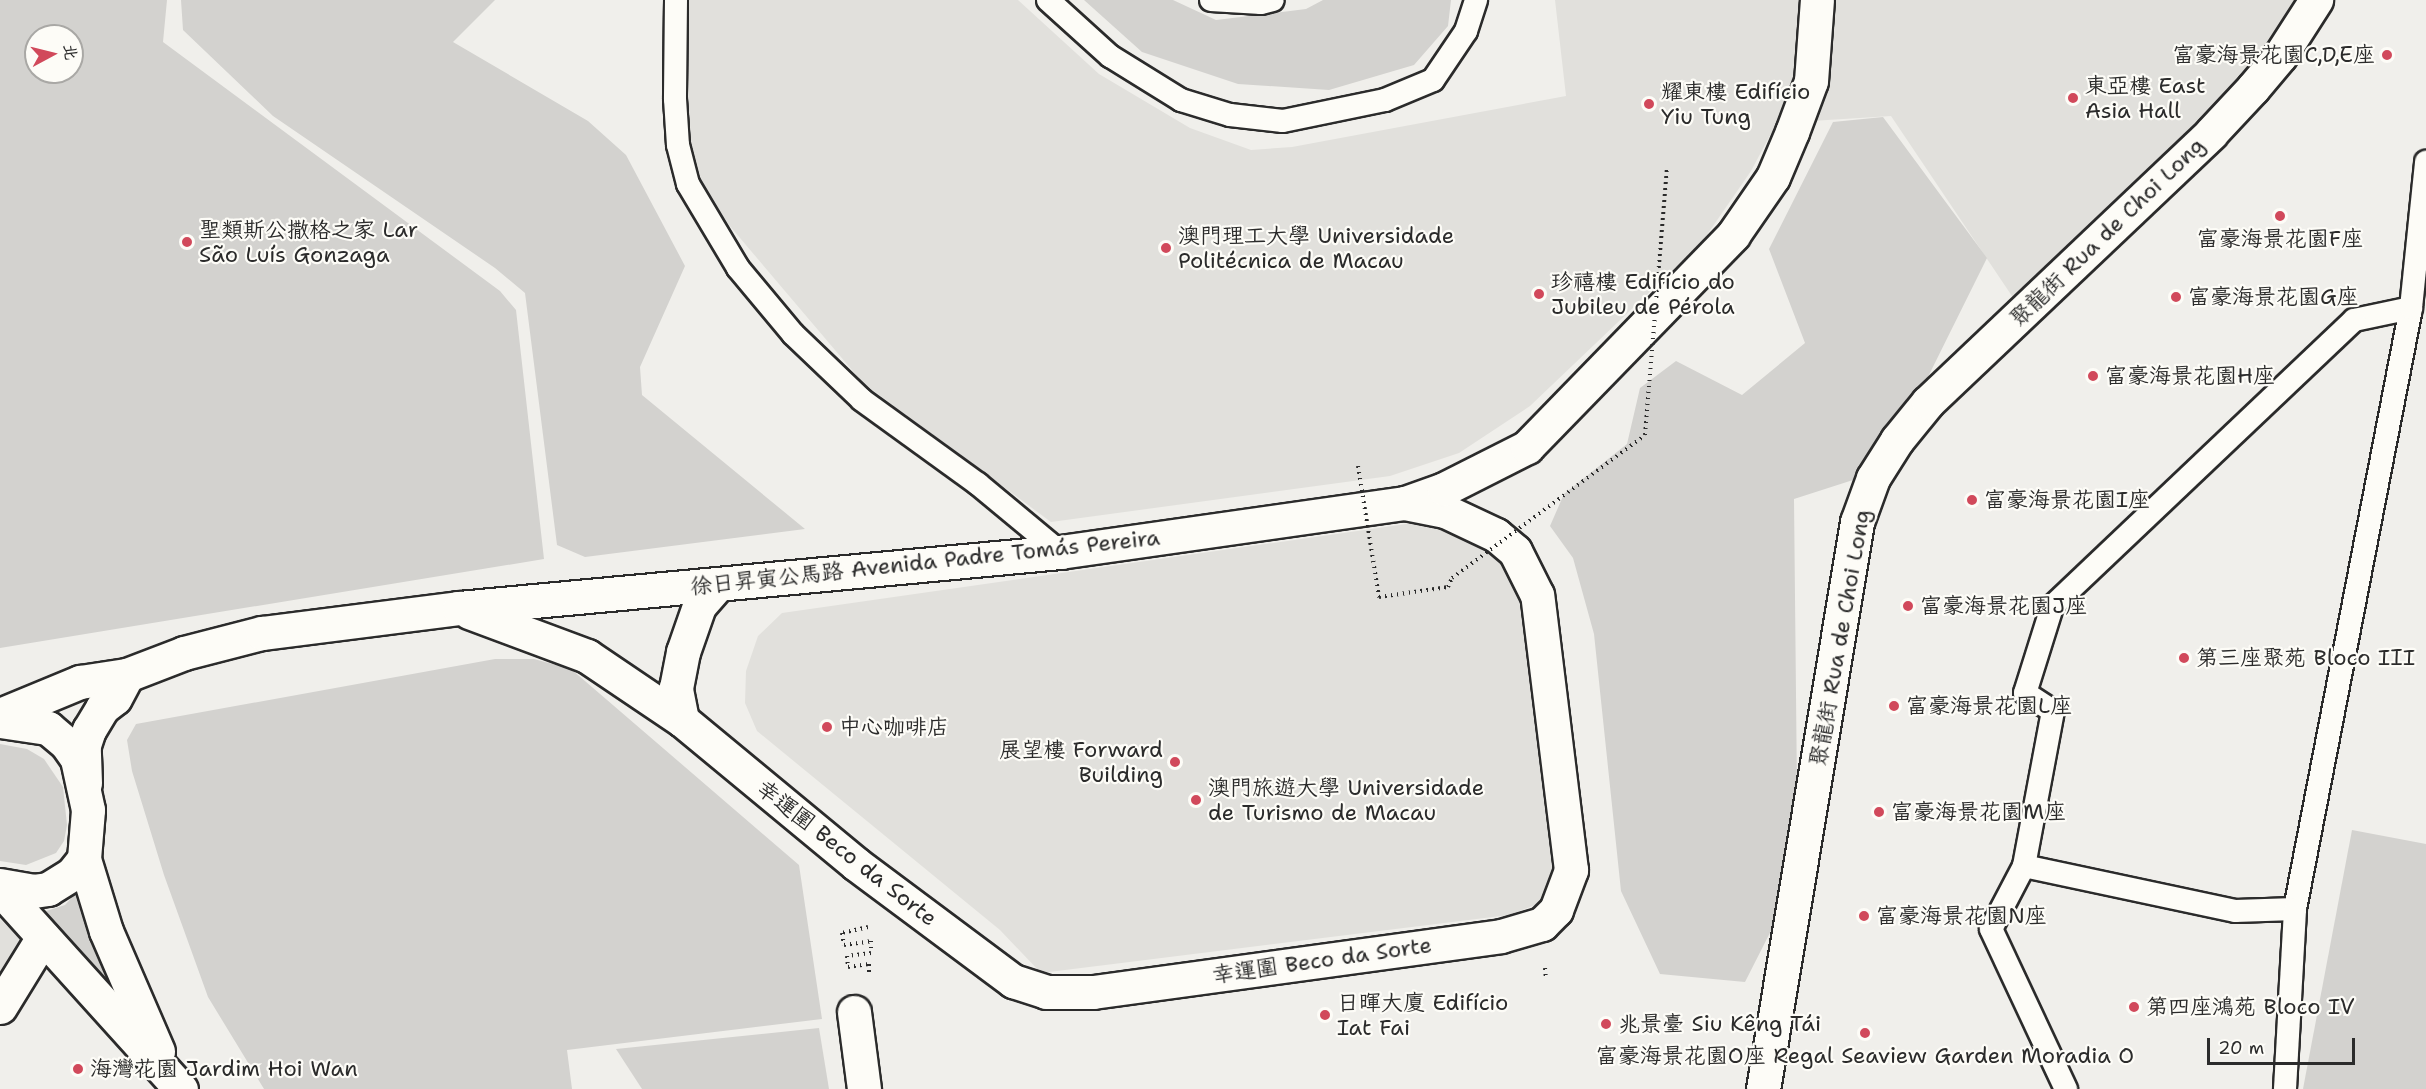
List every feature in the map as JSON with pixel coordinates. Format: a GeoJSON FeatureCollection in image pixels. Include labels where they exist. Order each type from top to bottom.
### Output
{"type":"FeatureCollection","features":[{"type":"Feature","properties":{"kind":"street","name":"徐日昇寅公馬路 Avenida Padre Tomás Pereira"},"geometry":{"type":"LineString","coordinates":[[0,715],[80,682],[127,675],[184,653],[262,633],[459,608],[1060,552],[1405,503],[1493,467],[1527,447],[1733,235],[1773,177],[1800,112],[1811,81],[1817,0]]}},
{"type":"Feature","properties":{"kind":"street","name":"聚龍街 Rua de Choi Long"},"geometry":{"type":"LineString","coordinates":[[1763,1089],[1857,522],[1873,478],[1896,440],[1928,402],[2246,96],[2280,56],[2316,0]]}},
{"type":"Feature","properties":{"kind":"street","name":"幸運圍 Beco da Sorte"},"geometry":{"type":"LineString","coordinates":[[459,608],[587,656],[682,720],[855,864],[1013,981],[1046,992],[1094,992],[1501,936],[1542,924],[1556,910],[1571,870],[1537,595],[1515,551],[1496,535],[1445,511],[1405,503]]}},
{"type":"Feature","properties":{"kind":"street"},"geometry":{"type":"LineString","coordinates":[[682,720],[676,688],[683,652],[699,606],[718,584]]}},
{"type":"Feature","properties":{"kind":"street"},"geometry":{"type":"LineString","coordinates":[[127,675],[115,698],[102,708],[89,730],[84,746],[88,819],[84,859],[106,931],[174,1082]]}},
{"type":"Feature","properties":{"kind":"street"},"geometry":{"type":"LineString","coordinates":[[0,721],[48,728],[66,743],[77,759],[85,783]]}},
{"type":"Feature","properties":{"kind":"street"},"geometry":{"type":"LineString","coordinates":[[0,887],[16,891],[48,889],[72,874],[84,859]]}},
{"type":"Feature","properties":{"kind":"street"},"geometry":{"type":"LineString","coordinates":[[0,887],[174,1082]]}},
{"type":"Feature","properties":{"kind":"street"},"geometry":{"type":"LineString","coordinates":[[0,1007],[43,937]]}},
{"type":"Feature","properties":{"kind":"street"},"geometry":{"type":"LineString","coordinates":[[854,1012],[864,1089]]}},
{"type":"Feature","properties":{"kind":"lane"},"geometry":{"type":"LineString","coordinates":[[676,0],[675,99],[678,145],[688,184],[738,268],[793,334],[862,400],[978,483],[1060,552]]}},
{"type":"Feature","properties":{"kind":"lane"},"geometry":{"type":"LineString","coordinates":[[1048,0],[1110,56],[1181,100],[1230,115],[1283,121],[1384,100],[1433,80],[1466,31],[1476,0]]}},
{"type":"Feature","properties":{"kind":"lane"},"geometry":{"type":"LineString","coordinates":[[1211,0],[1261,3],[1273,0]]}},
{"type":"Feature","properties":{"kind":"lane"},"geometry":{"type":"LineString","coordinates":[[2285,1089],[2295,909],[2411,308],[2426,162]]}},
{"type":"Feature","properties":{"kind":"lane"},"geometry":{"type":"LineString","coordinates":[[2066,1089],[1990,929],[2024,866],[2053,711],[2025,693],[2052,607],[2354,320],[2411,308]]}},
{"type":"Feature","properties":{"kind":"lane"},"geometry":{"type":"LineString","coordinates":[[2024,866],[2235,911],[2295,909]]}},
{"type":"Feature","properties":{"kind":"path"},"geometry":{"type":"LineString","coordinates":[[1358,466],[1379,597],[1449,587],[1452,578],[1645,435],[1666,168]]}},
{"type":"Feature","properties":{"kind":"path"},"geometry":{"type":"LineString","coordinates":[[859,977],[869,975],[869,964],[848,967],[847,956],[872,953],[871,941],[844,945],[843,933],[868,929]]}},
{"type":"Feature","properties":{"kind":"shaded area"},"geometry":{"type":"Polygon","coordinates":[[[0,0],[167,0],[163,42],[500,291],[516,310],[544,559],[0,648],[0,0]]]}},
{"type":"Feature","properties":{"kind":"shaded area"},"geometry":{"type":"Polygon","coordinates":[[[181,0],[495,0],[453,42],[588,121],[626,155],[685,266],[640,367],[642,395],[805,529],[585,557],[557,545],[525,293],[495,268],[273,116],[183,30],[181,0]]]}},
{"type":"Feature","properties":{"kind":"shaded area","name":"澳門理工大學 Universidade Politécnica de Macau"},"geometry":{"type":"Polygon","coordinates":[[[685,0],[1018,0],[1099,74],[1190,128],[1251,150],[1292,147],[1566,96],[1555,0],[2302,0],[2256,65],[2018,305],[1891,116],[1812,121],[1774,128],[1751,171],[1702,242],[1530,406],[1459,453],[1390,476],[1051,522],[863,383],[729,225],[697,177],[686,122],[685,0]]]}},
{"type":"Feature","properties":{"kind":"shaded area"},"geometry":{"type":"Polygon","coordinates":[[[1084,0],[1173,0],[1216,20],[1306,9],[1323,0],[1451,0],[1448,26],[1414,65],[1329,90],[1238,84],[1142,52],[1084,0]]]}},
{"type":"Feature","properties":{"kind":"shaded area"},"geometry":{"type":"Polygon","coordinates":[[[1883,117],[1987,258],[1920,393],[1853,480],[1794,499],[1797,791],[1782,909],[1745,982],[1660,974],[1621,891],[1594,634],[1573,558],[1550,526],[1564,494],[1627,444],[1640,388],[1676,361],[1742,395],[1805,343],[1769,249],[1833,122],[1883,117]]]}},
{"type":"Feature","properties":{"kind":"shaded area","name":"澳門旅遊大學 Universidade de Turismo de Macau"},"geometry":{"type":"Polygon","coordinates":[[[1413,523],[1439,525],[1502,554],[1528,602],[1559,869],[1554,889],[1538,904],[1509,915],[1041,973],[1000,930],[757,731],[745,703],[746,671],[758,636],[782,613],[1413,523]]]}},
{"type":"Feature","properties":{"kind":"shaded area"},"geometry":{"type":"Polygon","coordinates":[[[495,659],[534,659],[571,669],[799,865],[822,1019],[567,1050],[572,1089],[264,1089],[208,997],[164,875],[132,771],[127,740],[136,724],[495,659]]]}},
{"type":"Feature","properties":{"kind":"shaded area"},"geometry":{"type":"Polygon","coordinates":[[[0,744],[27,749],[44,759],[63,787],[67,825],[64,841],[56,853],[26,865],[0,861],[0,744]]]}},
{"type":"Feature","properties":{"kind":"shaded area"},"geometry":{"type":"Polygon","coordinates":[[[2352,830],[2426,844],[2426,1089],[2303,1089],[2352,830]]]}},
{"type":"Feature","properties":{"kind":"shaded area"},"geometry":{"type":"Polygon","coordinates":[[[77,892],[130,1021],[37,914],[65,905],[77,892]]]}},
{"type":"Feature","properties":{"kind":"shaded area"},"geometry":{"type":"Polygon","coordinates":[[[0,919],[23,941],[0,980],[0,919]]]}},
{"type":"Feature","properties":{"kind":"shaded area"},"geometry":{"type":"Polygon","coordinates":[[[819,1028],[829,1089],[642,1089],[616,1049],[819,1028]]]}},
{"type":"Feature","properties":{"kind":"place","name":"富豪海景花園C,D,E座"},"geometry":{"type":"Point","coordinates":[2387,55]}},
{"type":"Feature","properties":{"kind":"place","name":"東亞樓 East Asia Hall"},"geometry":{"type":"Point","coordinates":[2073,98]}},
{"type":"Feature","properties":{"kind":"place","name":"耀東樓 Edifício Yiu Tung"},"geometry":{"type":"Point","coordinates":[1649,104]}},
{"type":"Feature","properties":{"kind":"place","name":"富豪海景花園F座"},"geometry":{"type":"Point","coordinates":[2280,216]}},
{"type":"Feature","properties":{"kind":"place","name":"聖類斯公撒格之家 Lar São Luís Gonzaga"},"geometry":{"type":"Point","coordinates":[187,242]}},
{"type":"Feature","properties":{"kind":"place","name":"澳門理工大學 Universidade Politécnica de Macau"},"geometry":{"type":"Point","coordinates":[1166,248]}},
{"type":"Feature","properties":{"kind":"place","name":"珍禧樓 Edifício do Jubileu de Pérola"},"geometry":{"type":"Point","coordinates":[1539,294]}},
{"type":"Feature","properties":{"kind":"place","name":"富豪海景花園G座"},"geometry":{"type":"Point","coordinates":[2176,297]}},
{"type":"Feature","properties":{"kind":"place","name":"富豪海景花園H座"},"geometry":{"type":"Point","coordinates":[2093,376]}},
{"type":"Feature","properties":{"kind":"place","name":"富豪海景花園I座"},"geometry":{"type":"Point","coordinates":[1972,500]}},
{"type":"Feature","properties":{"kind":"place","name":"富豪海景花園J座"},"geometry":{"type":"Point","coordinates":[1908,606]}},
{"type":"Feature","properties":{"kind":"place","name":"第三座聚苑 Bloco III"},"geometry":{"type":"Point","coordinates":[2184,658]}},
{"type":"Feature","properties":{"kind":"place","name":"富豪海景花園L座"},"geometry":{"type":"Point","coordinates":[1894,706]}},
{"type":"Feature","properties":{"kind":"place","name":"中心咖啡店"},"geometry":{"type":"Point","coordinates":[827,727]}},
{"type":"Feature","properties":{"kind":"place","name":"展望樓 Forward Building"},"geometry":{"type":"Point","coordinates":[1175,762]}},
{"type":"Feature","properties":{"kind":"place","name":"澳門旅遊大學 Universidade de Turismo de Macau"},"geometry":{"type":"Point","coordinates":[1196,800]}},
{"type":"Feature","properties":{"kind":"place","name":"富豪海景花園M座"},"geometry":{"type":"Point","coordinates":[1879,812]}},
{"type":"Feature","properties":{"kind":"place","name":"富豪海景花園N座"},"geometry":{"type":"Point","coordinates":[1864,916]}},
{"type":"Feature","properties":{"kind":"place","name":"第四座鴻苑 Bloco IV"},"geometry":{"type":"Point","coordinates":[2134,1007]}},
{"type":"Feature","properties":{"kind":"place","name":"日暉大廈 Edifício Iat Fai"},"geometry":{"type":"Point","coordinates":[1325,1015]}},
{"type":"Feature","properties":{"kind":"place","name":"兆景臺 Siu Kêng Tái"},"geometry":{"type":"Point","coordinates":[1606,1024]}},
{"type":"Feature","properties":{"kind":"place","name":"富豪海景花園O座 Regal Seaview Garden Moradia O"},"geometry":{"type":"Point","coordinates":[1865,1033]}},
{"type":"Feature","properties":{"kind":"place","name":"海灣花園 Jardim Hoi Wan"},"geometry":{"type":"Point","coordinates":[78,1069]}}]}
